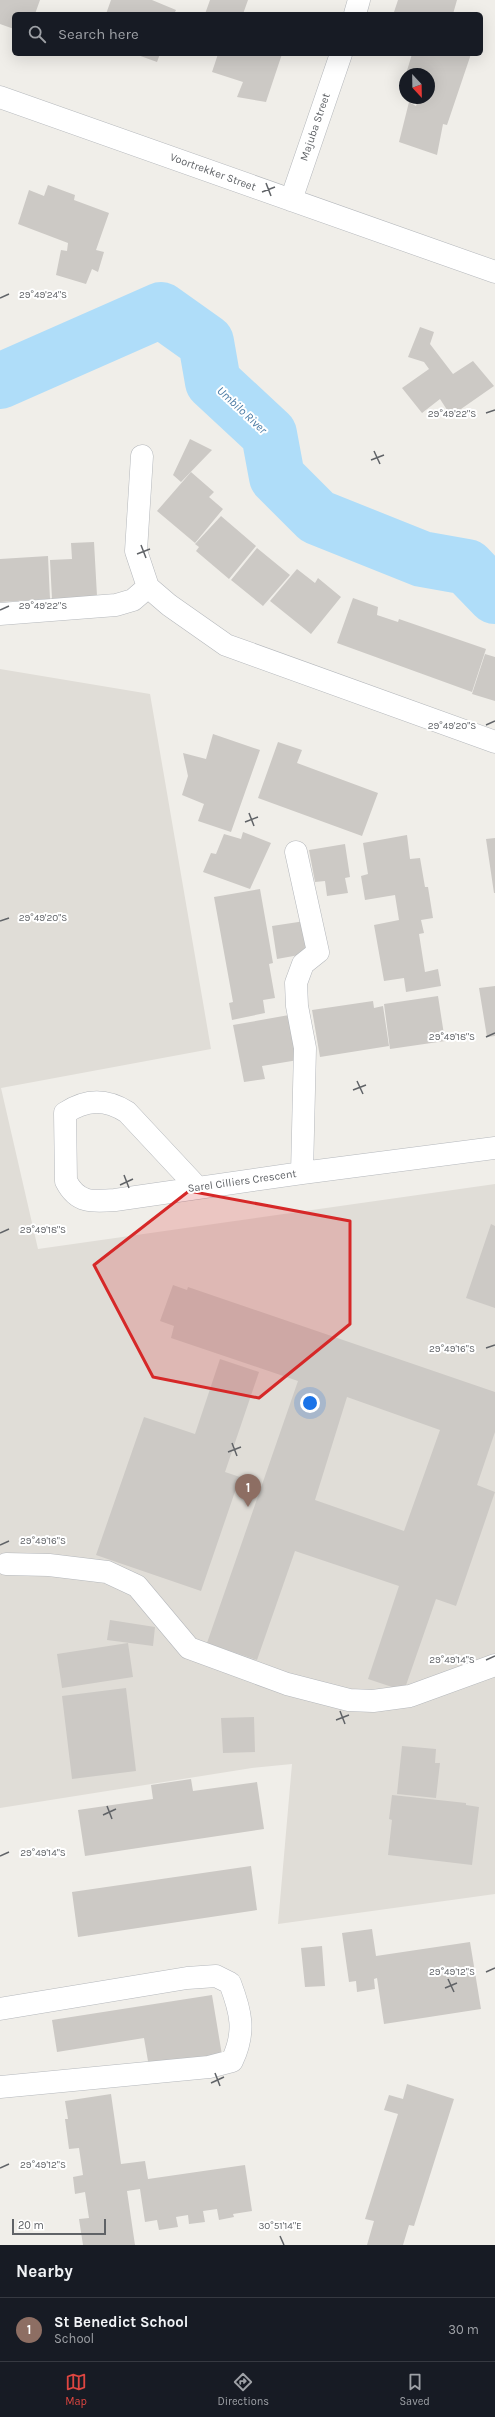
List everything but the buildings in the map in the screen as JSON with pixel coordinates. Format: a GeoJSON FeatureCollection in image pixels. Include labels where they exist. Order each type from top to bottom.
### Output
{"type":"FeatureCollection","features":[{"type":"Feature","properties":{"kind":"street"},"geometry":{"type":"LineString","coordinates":[[356,12],[359,0]]}},
{"type":"Feature","properties":{"kind":"street","name":"Majuba Street"},"geometry":{"type":"LineString","coordinates":[[291,200],[340,56]]}},
{"type":"Feature","properties":{"kind":"street","name":"Voortrekker Street"},"geometry":{"type":"LineString","coordinates":[[0,97],[495,272]]}},
{"type":"Feature","properties":{"kind":"street"},"geometry":{"type":"LineString","coordinates":[[142,456],[136,551],[148,587],[169,605],[226,645],[376,701],[495,742]]}},
{"type":"Feature","properties":{"kind":"street"},"geometry":{"type":"LineString","coordinates":[[0,614],[116,605],[133,600],[148,587]]}},
{"type":"Feature","properties":{"kind":"street"},"geometry":{"type":"LineString","coordinates":[[296,852],[318,952],[303,964],[296,982],[305,1048],[302,1172]]}},
{"type":"Feature","properties":{"kind":"street","name":"Sarel Cilliers Crescent"},"geometry":{"type":"LineString","coordinates":[[197,1187],[127,1112],[115,1104],[87,1102],[65,1113],[66,1181],[71,1190],[79,1198],[90,1202],[115,1200],[302,1172],[495,1148]]}},
{"type":"Feature","properties":{"kind":"street"},"geometry":{"type":"LineString","coordinates":[[6,1564],[49,1565],[108,1572],[137,1586],[189,1648],[287,1684],[349,1700],[373,1701],[410,1696],[495,1665]]}},
{"type":"Feature","properties":{"kind":"street"},"geometry":{"type":"LineString","coordinates":[[0,2009],[187,1978],[216,1976],[230,1983],[238,2003],[241,2025],[240,2044],[232,2061],[209,2067],[0,2088]]}},
{"type":"Feature","properties":{"kind":"highlighted area"},"geometry":{"type":"Polygon","coordinates":[[[189,1191],[350,1221],[350,1324],[259,1398],[153,1377],[94,1265],[189,1191]]]}},
{"type":"Feature","properties":{"kind":"shaded area"},"geometry":{"type":"Polygon","coordinates":[[[0,669],[150,694],[211,1049],[1,1088],[38,1249],[495,1184],[495,1894],[278,1924],[292,1764],[252,1768],[0,1808],[0,669]]]}},
{"type":"Feature","properties":{"kind":"waterway","name":"Umbilo River"},"geometry":{"type":"LineString","coordinates":[[0,381],[161,310],[206,342],[213,382],[269,434],[277,477],[317,517],[422,559],[467,567],[495,596]]}},
{"type":"Feature","properties":{"kind":"place","name":"St Benedict School"},"geometry":{"type":"Point","coordinates":[248,1507]}}]}
